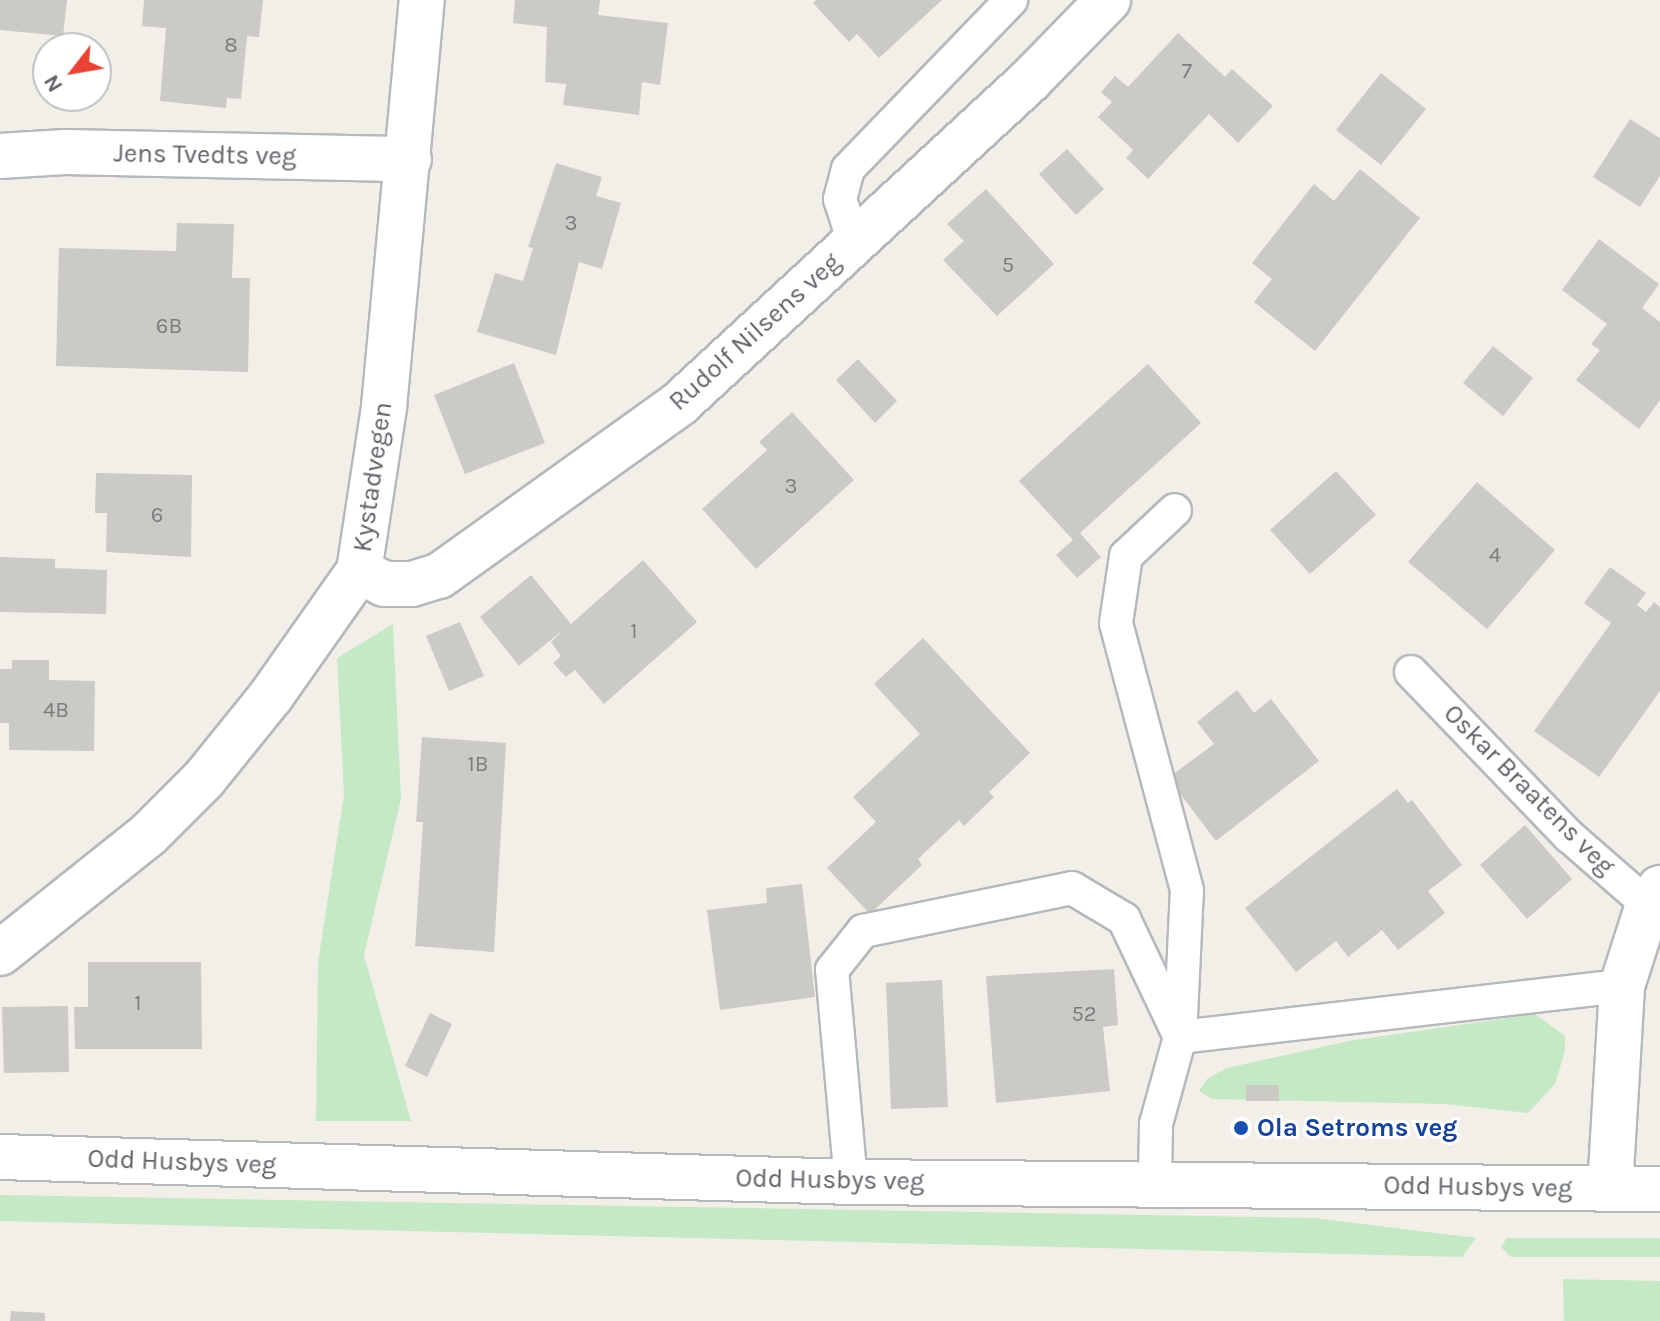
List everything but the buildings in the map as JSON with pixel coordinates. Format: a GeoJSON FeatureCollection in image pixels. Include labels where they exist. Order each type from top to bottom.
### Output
{"type":"FeatureCollection","features":[{"type":"Feature","properties":{"kind":"street","name":"Kystadvegen"},"geometry":{"type":"LineString","coordinates":[[0,953],[148,835],[204,779],[271,696],[359,571],[384,407],[422,0]]}},
{"type":"Feature","properties":{"kind":"street","name":"Rudolf Nilsens veg"},"geometry":{"type":"LineString","coordinates":[[359,571],[384,584],[412,584],[439,576],[679,404],[1030,80],[1108,0]]}},
{"type":"Feature","properties":{"kind":"street","name":"Jens Tvedts veg"},"geometry":{"type":"LineString","coordinates":[[0,156],[65,152],[409,159]]}},
{"type":"Feature","properties":{"kind":"street","name":"Oskar Braatens veg"},"geometry":{"type":"LineString","coordinates":[[1610,1189],[1622,986],[1654,896]]}},
{"type":"Feature","properties":{"kind":"street","name":"Odd Husbys veg"},"geometry":{"type":"LineString","coordinates":[[0,1157],[851,1182],[1155,1182],[1660,1189]]}},
{"type":"Feature","properties":{"kind":"lane"},"geometry":{"type":"LineString","coordinates":[[854,242],[840,199],[848,169],[1011,0]]}},
{"type":"Feature","properties":{"kind":"lane"},"geometry":{"type":"LineString","coordinates":[[1155,1182],[1156,1124],[1180,1037],[1187,890],[1116,623],[1126,556],[1175,510]]}},
{"type":"Feature","properties":{"kind":"lane","name":"Oskar Braatens veg"},"geometry":{"type":"LineString","coordinates":[[1411,672],[1569,836],[1654,896]]}},
{"type":"Feature","properties":{"kind":"lane"},"geometry":{"type":"LineString","coordinates":[[851,1182],[832,970],[863,931],[1072,888],[1124,919],[1180,1037]]}},
{"type":"Feature","properties":{"kind":"lane"},"geometry":{"type":"LineString","coordinates":[[1180,1037],[1622,986]]}},
{"type":"Feature","properties":{"kind":"green space"},"geometry":{"type":"Polygon","coordinates":[[[393,624],[401,799],[364,955],[411,1121],[316,1121],[318,962],[344,795],[337,658],[393,624]]]}},
{"type":"Feature","properties":{"kind":"green space"},"geometry":{"type":"Polygon","coordinates":[[[1535,1014],[1565,1036],[1565,1051],[1555,1084],[1528,1113],[1445,1104],[1212,1099],[1199,1091],[1207,1079],[1227,1068],[1349,1041],[1535,1014]]]}},
{"type":"Feature","properties":{"kind":"green space"},"geometry":{"type":"Polygon","coordinates":[[[0,1195],[1315,1218],[1476,1238],[1462,1257],[0,1221],[0,1195]]]}},
{"type":"Feature","properties":{"kind":"green space"},"geometry":{"type":"Polygon","coordinates":[[[1507,1238],[1660,1238],[1660,1257],[1511,1257],[1501,1247],[1507,1238]]]}},
{"type":"Feature","properties":{"kind":"green space"},"geometry":{"type":"Polygon","coordinates":[[[1563,1279],[1660,1281],[1660,1321],[1564,1321],[1563,1279]]]}},
{"type":"Feature","properties":{"kind":"place","name":"Ola Setroms veg"},"geometry":{"type":"Point","coordinates":[1241,1128]}}]}
